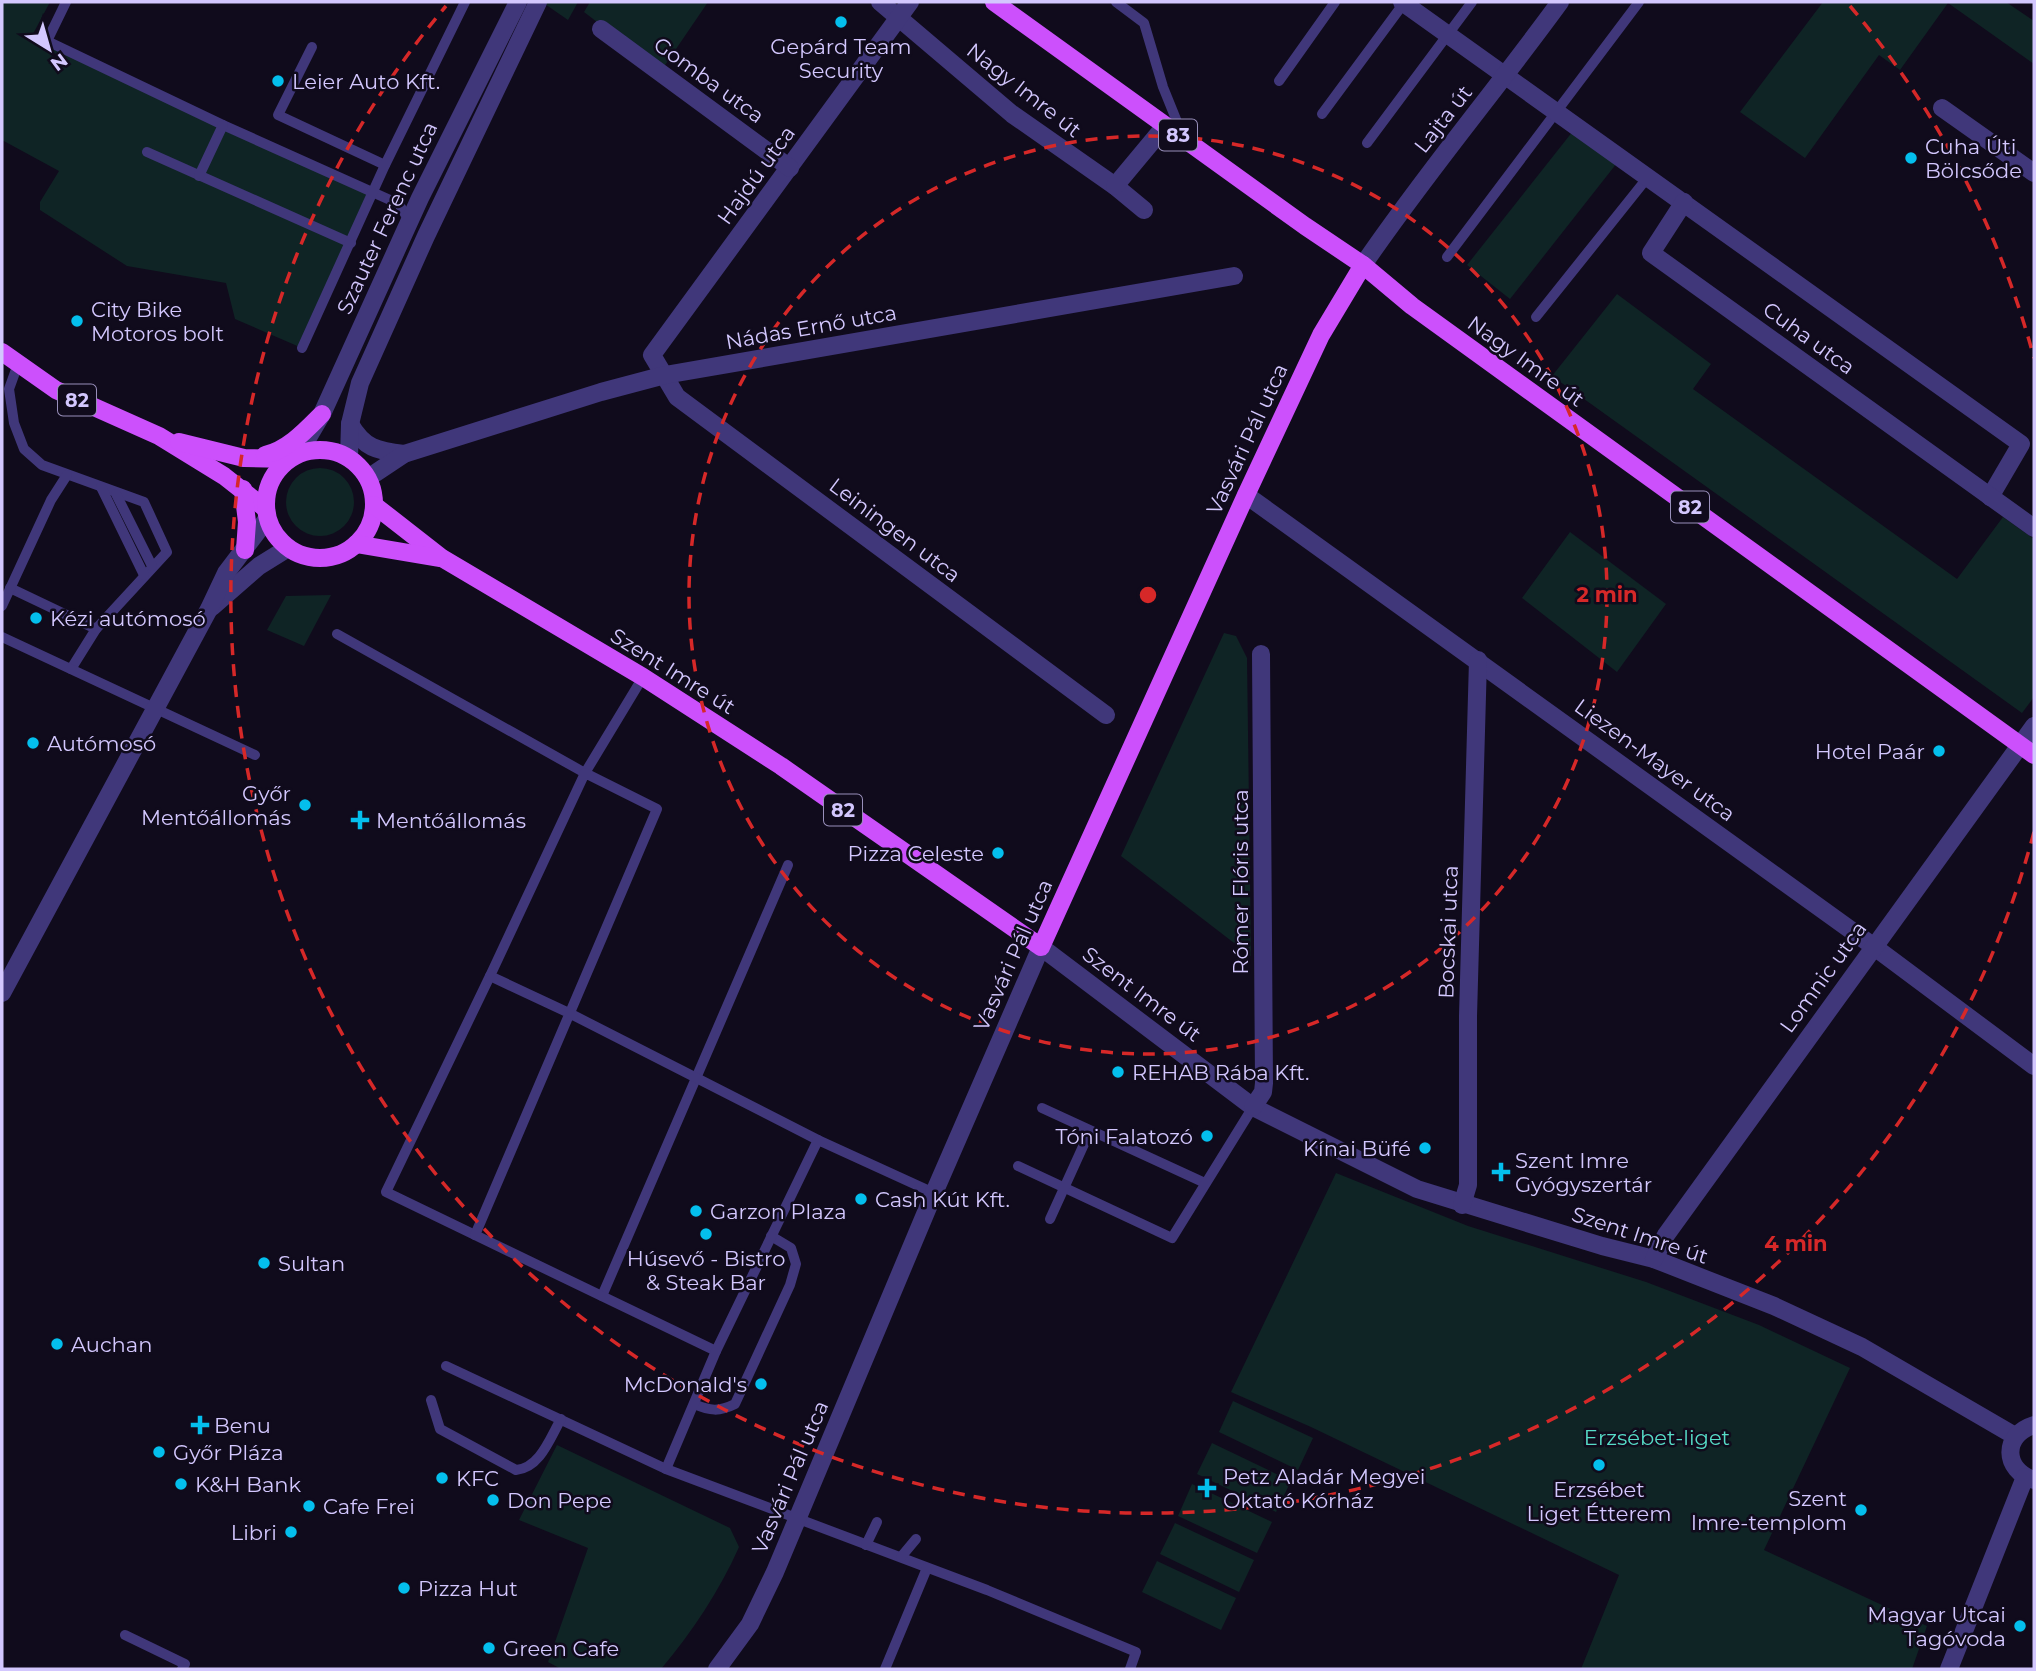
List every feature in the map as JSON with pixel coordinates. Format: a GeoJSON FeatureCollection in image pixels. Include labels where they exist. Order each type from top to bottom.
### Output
{"type":"FeatureCollection","features":[{"type":"Feature","properties":{"kind":"main road","name":"Nagy Imre út"},"geometry":{"type":"LineString","coordinates":[[994,2],[1363,265],[1412,306],[2027,750]]}},
{"type":"Feature","properties":{"kind":"main road","name":"Vasvári Pál utca"},"geometry":{"type":"LineString","coordinates":[[1041,947],[1321,335],[1363,265]]}},
{"type":"Feature","properties":{"kind":"main road","name":"82"},"geometry":{"type":"LineString","coordinates":[[2,352],[56,390],[159,436],[243,489],[267,514],[275,534],[288,548]]}},
{"type":"Feature","properties":{"kind":"main road"},"geometry":{"type":"LineString","coordinates":[[244,458],[276,453],[299,437],[322,414]]}},
{"type":"Feature","properties":{"kind":"main road","name":"82"},"geometry":{"type":"LineString","coordinates":[[159,436],[244,458],[294,456],[317,449],[334,451],[349,458]]}},
{"type":"Feature","properties":{"kind":"main road"},"geometry":{"type":"LineString","coordinates":[[267,514],[267,489],[272,478],[294,456]]}},
{"type":"Feature","properties":{"kind":"main road"},"geometry":{"type":"LineString","coordinates":[[288,548],[300,555],[315,558],[333,556],[356,544],[371,522],[374,505],[368,478],[349,458]]}},
{"type":"Feature","properties":{"kind":"main road"},"geometry":{"type":"LineString","coordinates":[[243,489],[247,522],[245,550]]}},
{"type":"Feature","properties":{"kind":"main road","name":"Szent Imre út"},"geometry":{"type":"LineString","coordinates":[[374,505],[442,558],[643,677],[781,766],[1041,947]]}},
{"type":"Feature","properties":{"kind":"main road","name":"Szent Imre út"},"geometry":{"type":"LineString","coordinates":[[356,544],[442,558]]}},
{"type":"Feature","properties":{"kind":"street","name":"Szauter Ferenc utca"},"geometry":{"type":"LineString","coordinates":[[294,456],[322,414],[420,198],[518,2]]}},
{"type":"Feature","properties":{"kind":"street","name":"Szauter Ferenc utca"},"geometry":{"type":"LineString","coordinates":[[349,458],[349,424],[360,383],[426,236],[538,2]]}},
{"type":"Feature","properties":{"kind":"street","name":"Nagy Imre út"},"geometry":{"type":"LineString","coordinates":[[880,2],[1013,114],[1115,186],[1144,210]]}},
{"type":"Feature","properties":{"kind":"street","name":"Hajdú utca"},"geometry":{"type":"LineString","coordinates":[[665,375],[652,355],[910,2]]}},
{"type":"Feature","properties":{"kind":"street","name":"Cuha utca"},"geometry":{"type":"LineString","coordinates":[[1403,2],[2021,444],[1990,496]]}},
{"type":"Feature","properties":{"kind":"street","name":"Lajta út"},"geometry":{"type":"LineString","coordinates":[[1363,265],[1395,218],[1560,2]]}},
{"type":"Feature","properties":{"kind":"street","name":"Gomba utca"},"geometry":{"type":"LineString","coordinates":[[601,29],[790,168]]}},
{"type":"Feature","properties":{"kind":"street"},"geometry":{"type":"LineString","coordinates":[[1942,108],[2034,173]]}},
{"type":"Feature","properties":{"kind":"street"},"geometry":{"type":"LineString","coordinates":[[1115,186],[1165,126]]}},
{"type":"Feature","properties":{"kind":"street","name":"Cuha utca"},"geometry":{"type":"LineString","coordinates":[[1684,202],[1651,253],[2034,528]]}},
{"type":"Feature","properties":{"kind":"street","name":"Nádas Ernő utca"},"geometry":{"type":"LineString","coordinates":[[368,478],[404,454],[601,392],[665,375],[1234,276]]}},
{"type":"Feature","properties":{"kind":"street","name":"Leiningen utca"},"geometry":{"type":"LineString","coordinates":[[665,375],[677,397],[1107,715]]}},
{"type":"Feature","properties":{"kind":"street"},"geometry":{"type":"LineString","coordinates":[[349,424],[365,444],[383,452],[404,454]]}},
{"type":"Feature","properties":{"kind":"street","name":"Liezen-Mayer utca"},"geometry":{"type":"LineString","coordinates":[[1246,495],[1873,946],[2034,1066]]}},
{"type":"Feature","properties":{"kind":"street"},"geometry":{"type":"LineString","coordinates":[[2,993],[226,573],[245,550],[267,514]]}},
{"type":"Feature","properties":{"kind":"street"},"geometry":{"type":"LineString","coordinates":[[209,609],[259,566],[288,548]]}},
{"type":"Feature","properties":{"kind":"street","name":"Rómer Flóris utca"},"geometry":{"type":"LineString","coordinates":[[1253,1107],[1263,1092],[1264,1083],[1261,654]]}},
{"type":"Feature","properties":{"kind":"street","name":"Bocskai utca"},"geometry":{"type":"LineString","coordinates":[[1462,1205],[1468,1185],[1468,1016],[1478,660]]}},
{"type":"Feature","properties":{"kind":"street","name":"Lomnic utca"},"geometry":{"type":"LineString","coordinates":[[1654,1259],[1666,1235],[1873,946],[2027,750],[2034,726]]}},
{"type":"Feature","properties":{"kind":"street","name":"Szent Imre út"},"geometry":{"type":"LineString","coordinates":[[1041,947],[1253,1107],[1417,1189],[1462,1205],[1654,1259],[1773,1306],[1862,1347],[2015,1436]]}},
{"type":"Feature","properties":{"kind":"street","name":"Vasvári Pál utca"},"geometry":{"type":"LineString","coordinates":[[717,1669],[750,1624],[797,1520],[1041,947]]}},
{"type":"Feature","properties":{"kind":"street"},"geometry":{"type":"LineString","coordinates":[[1949,1669],[2010,1509],[2030,1478],[2017,1471],[2012,1462],[2011,1445],[2015,1436],[2034,1425]]}},
{"type":"Feature","properties":{"kind":"lane"},"geometry":{"type":"LineString","coordinates":[[66,2],[47,41],[223,125],[399,204],[415,202],[420,198]]}},
{"type":"Feature","properties":{"kind":"lane"},"geometry":{"type":"LineString","coordinates":[[302,348],[385,165],[466,2]]}},
{"type":"Feature","properties":{"kind":"lane"},"geometry":{"type":"LineString","coordinates":[[1116,2],[1144,23],[1163,87],[1185,140]]}},
{"type":"Feature","properties":{"kind":"lane"},"geometry":{"type":"LineString","coordinates":[[1279,81],[1335,2]]}},
{"type":"Feature","properties":{"kind":"lane"},"geometry":{"type":"LineString","coordinates":[[1322,114],[1403,2]]}},
{"type":"Feature","properties":{"kind":"lane"},"geometry":{"type":"LineString","coordinates":[[1367,143],[1472,2]]}},
{"type":"Feature","properties":{"kind":"lane"},"geometry":{"type":"LineString","coordinates":[[1447,257],[1639,2]]}},
{"type":"Feature","properties":{"kind":"lane"},"geometry":{"type":"LineString","coordinates":[[312,47],[278,115],[385,165]]}},
{"type":"Feature","properties":{"kind":"lane"},"geometry":{"type":"LineString","coordinates":[[200,176],[223,125]]}},
{"type":"Feature","properties":{"kind":"lane"},"geometry":{"type":"LineString","coordinates":[[147,152],[351,243]]}},
{"type":"Feature","properties":{"kind":"lane"},"geometry":{"type":"LineString","coordinates":[[1535,317],[1648,177]]}},
{"type":"Feature","properties":{"kind":"lane"},"geometry":{"type":"LineString","coordinates":[[399,204],[408,219],[407,228]]}},
{"type":"Feature","properties":{"kind":"lane"},"geometry":{"type":"LineString","coordinates":[[18,364],[9,389],[14,423],[24,449],[42,464],[116,494],[144,502],[167,552],[96,629],[71,669]]}},
{"type":"Feature","properties":{"kind":"lane"},"geometry":{"type":"LineString","coordinates":[[2,606],[51,500],[68,475]]}},
{"type":"Feature","properties":{"kind":"lane"},"geometry":{"type":"LineString","coordinates":[[101,487],[144,575]]}},
{"type":"Feature","properties":{"kind":"lane"},"geometry":{"type":"LineString","coordinates":[[116,494],[152,566]]}},
{"type":"Feature","properties":{"kind":"lane"},"geometry":{"type":"LineString","coordinates":[[10,588],[96,629]]}},
{"type":"Feature","properties":{"kind":"lane"},"geometry":{"type":"LineString","coordinates":[[337,634],[585,773],[657,810],[475,1235]]}},
{"type":"Feature","properties":{"kind":"lane"},"geometry":{"type":"LineString","coordinates":[[2,637],[255,755]]}},
{"type":"Feature","properties":{"kind":"lane"},"geometry":{"type":"LineString","coordinates":[[643,677],[585,773],[386,1192],[716,1351]]}},
{"type":"Feature","properties":{"kind":"lane"},"geometry":{"type":"LineString","coordinates":[[602,1296],[788,865]]}},
{"type":"Feature","properties":{"kind":"lane"},"geometry":{"type":"LineString","coordinates":[[490,976],[698,1077],[818,1140],[934,1193]]}},
{"type":"Feature","properties":{"kind":"lane"},"geometry":{"type":"LineString","coordinates":[[1018,1166],[1172,1238],[1253,1107]]}},
{"type":"Feature","properties":{"kind":"lane"},"geometry":{"type":"LineString","coordinates":[[1042,1108],[1205,1183]]}},
{"type":"Feature","properties":{"kind":"lane"},"geometry":{"type":"LineString","coordinates":[[1050,1219],[1090,1131]]}},
{"type":"Feature","properties":{"kind":"lane"},"geometry":{"type":"LineString","coordinates":[[666,1469],[716,1351],[818,1140]]}},
{"type":"Feature","properties":{"kind":"lane"},"geometry":{"type":"LineString","coordinates":[[694,1404],[707,1410],[721,1411],[734,1404],[790,1285],[796,1264],[791,1248],[771,1237]]}},
{"type":"Feature","properties":{"kind":"lane"},"geometry":{"type":"LineString","coordinates":[[446,1366],[666,1469],[987,1590],[1136,1652],[1130,1669]]}},
{"type":"Feature","properties":{"kind":"lane"},"geometry":{"type":"LineString","coordinates":[[431,1400],[440,1429],[516,1469],[525,1469],[536,1462],[561,1419]]}},
{"type":"Feature","properties":{"kind":"lane"},"geometry":{"type":"LineString","coordinates":[[866,1545],[877,1522]]}},
{"type":"Feature","properties":{"kind":"lane"},"geometry":{"type":"LineString","coordinates":[[901,1557],[916,1539]]}},
{"type":"Feature","properties":{"kind":"lane"},"geometry":{"type":"LineString","coordinates":[[886,1669],[927,1569]]}},
{"type":"Feature","properties":{"kind":"lane"},"geometry":{"type":"LineString","coordinates":[[125,1634],[185,1664],[182,1669]]}},
{"type":"Feature","properties":{"kind":"green space"},"geometry":{"type":"Polygon","coordinates":[[[2,2],[50,2],[33,34],[223,125],[374,192],[302,348],[235,319],[226,283],[127,266],[40,210],[40,202],[59,171],[2,140],[2,2]]]}},
{"type":"Feature","properties":{"kind":"green space"},"geometry":{"type":"Polygon","coordinates":[[[542,2],[578,2],[568,20],[542,2]]]}},
{"type":"Feature","properties":{"kind":"green space"},"geometry":{"type":"Polygon","coordinates":[[[590,2],[708,2],[661,71],[584,12],[590,2]]]}},
{"type":"Feature","properties":{"kind":"green space"},"geometry":{"type":"Polygon","coordinates":[[[1823,2],[2006,2],[2034,21],[2034,64],[1948,3],[1900,70],[1879,55],[1805,158],[1740,112],[1823,2]]]}},
{"type":"Feature","properties":{"kind":"green space"},"geometry":{"type":"Polygon","coordinates":[[[1573,131],[1617,163],[1510,299],[1467,265],[1573,131]]]}},
{"type":"Feature","properties":{"kind":"green space"},"geometry":{"type":"Polygon","coordinates":[[[1617,294],[1711,364],[1693,389],[1957,579],[2003,517],[2034,539],[2034,697],[2022,713],[1552,376],[1617,294]]]}},
{"type":"Feature","properties":{"kind":"green space"},"geometry":{"type":"Polygon","coordinates":[[[320,468],[333,470],[344,478],[352,489],[352,515],[344,526],[333,534],[320,536],[307,534],[296,526],[288,515],[286,502],[288,489],[296,478],[307,470],[320,468]]]}},
{"type":"Feature","properties":{"kind":"green space"},"geometry":{"type":"Polygon","coordinates":[[[1570,532],[1666,604],[1617,672],[1522,598],[1570,532]]]}},
{"type":"Feature","properties":{"kind":"green space"},"geometry":{"type":"Polygon","coordinates":[[[331,595],[304,646],[267,630],[286,596],[331,595]]]}},
{"type":"Feature","properties":{"kind":"green space"},"geometry":{"type":"Polygon","coordinates":[[[1224,633],[1236,636],[1247,658],[1251,956],[1121,856],[1224,633]]]}},
{"type":"Feature","properties":{"kind":"green space","name":"Erzsébet-liget"},"geometry":{"type":"Polygon","coordinates":[[[1336,1173],[1468,1226],[1646,1282],[1759,1325],[1850,1368],[1764,1550],[1927,1626],[1912,1669],[1581,1669],[1619,1575],[1311,1427],[1231,1392],[1336,1173]]]}},
{"type":"Feature","properties":{"kind":"green space"},"geometry":{"type":"Polygon","coordinates":[[[1233,1401],[1313,1438],[1298,1470],[1219,1432],[1233,1401]]]}},
{"type":"Feature","properties":{"kind":"green space"},"geometry":{"type":"Polygon","coordinates":[[[1212,1443],[1291,1481],[1276,1512],[1197,1474],[1212,1443]]]}},
{"type":"Feature","properties":{"kind":"green space"},"geometry":{"type":"Polygon","coordinates":[[[557,1445],[730,1528],[739,1547],[704,1611],[661,1669],[561,1669],[548,1662],[588,1548],[519,1520],[557,1445]]]}},
{"type":"Feature","properties":{"kind":"green space"},"geometry":{"type":"Polygon","coordinates":[[[1192,1484],[1272,1522],[1257,1553],[1178,1516],[1192,1484]]]}},
{"type":"Feature","properties":{"kind":"green space"},"geometry":{"type":"Polygon","coordinates":[[[1175,1523],[1254,1560],[1239,1592],[1160,1554],[1175,1523]]]}},
{"type":"Feature","properties":{"kind":"green space"},"geometry":{"type":"Polygon","coordinates":[[[1157,1561],[1236,1598],[1221,1630],[1142,1592],[1157,1561]]]}},
{"type":"Feature","properties":{"kind":"place","name":"Gepárd Team Security"},"geometry":{"type":"Point","coordinates":[841,22]}},
{"type":"Feature","properties":{"kind":"place","name":"Leier Auto Kft."},"geometry":{"type":"Point","coordinates":[278,81]}},
{"type":"Feature","properties":{"kind":"place","name":"Cuha Úti Bölcsőde"},"geometry":{"type":"Point","coordinates":[1911,158]}},
{"type":"Feature","properties":{"kind":"place","name":"City Bike Motoros bolt"},"geometry":{"type":"Point","coordinates":[77,321]}},
{"type":"Feature","properties":{"kind":"place","name":"Kézi autómosó"},"geometry":{"type":"Point","coordinates":[36,618]}},
{"type":"Feature","properties":{"kind":"place","name":"Autómosó"},"geometry":{"type":"Point","coordinates":[33,743]}},
{"type":"Feature","properties":{"kind":"place","name":"Hotel Paár"},"geometry":{"type":"Point","coordinates":[1939,751]}},
{"type":"Feature","properties":{"kind":"place","name":"Győr Mentőállomás"},"geometry":{"type":"Point","coordinates":[305,805]}},
{"type":"Feature","properties":{"kind":"place","name":"Mentőállomás"},"geometry":{"type":"Point","coordinates":[360,820]}},
{"type":"Feature","properties":{"kind":"place","name":"Pizza Celeste"},"geometry":{"type":"Point","coordinates":[998,853]}},
{"type":"Feature","properties":{"kind":"place","name":"REHAB Rába Kft."},"geometry":{"type":"Point","coordinates":[1118,1072]}},
{"type":"Feature","properties":{"kind":"place","name":"Tóni Falatozó"},"geometry":{"type":"Point","coordinates":[1207,1136]}},
{"type":"Feature","properties":{"kind":"place","name":"Kínai Büfé"},"geometry":{"type":"Point","coordinates":[1425,1148]}},
{"type":"Feature","properties":{"kind":"place","name":"Szent Imre Gyógyszertár"},"geometry":{"type":"Point","coordinates":[1501,1172]}},
{"type":"Feature","properties":{"kind":"place","name":"Cash Kút Kft."},"geometry":{"type":"Point","coordinates":[861,1199]}},
{"type":"Feature","properties":{"kind":"place","name":"Garzon Plaza"},"geometry":{"type":"Point","coordinates":[696,1211]}},
{"type":"Feature","properties":{"kind":"place","name":"Húsevő - Bistro & Steak Bar"},"geometry":{"type":"Point","coordinates":[706,1234]}},
{"type":"Feature","properties":{"kind":"place","name":"Sultan"},"geometry":{"type":"Point","coordinates":[264,1263]}},
{"type":"Feature","properties":{"kind":"place","name":"Auchan"},"geometry":{"type":"Point","coordinates":[57,1344]}},
{"type":"Feature","properties":{"kind":"place","name":"McDonald's"},"geometry":{"type":"Point","coordinates":[761,1384]}},
{"type":"Feature","properties":{"kind":"place","name":"Benu"},"geometry":{"type":"Point","coordinates":[200,1425]}},
{"type":"Feature","properties":{"kind":"place","name":"Győr Pláza"},"geometry":{"type":"Point","coordinates":[159,1452]}},
{"type":"Feature","properties":{"kind":"place","name":"Erzsébet Liget Étterem"},"geometry":{"type":"Point","coordinates":[1599,1465]}},
{"type":"Feature","properties":{"kind":"place","name":"KFC"},"geometry":{"type":"Point","coordinates":[442,1478]}},
{"type":"Feature","properties":{"kind":"place","name":"K&H Bank"},"geometry":{"type":"Point","coordinates":[181,1484]}},
{"type":"Feature","properties":{"kind":"place","name":"Petz Aladár Megyei Oktató Kórház"},"geometry":{"type":"Point","coordinates":[1207,1488]}},
{"type":"Feature","properties":{"kind":"place","name":"Don Pepe"},"geometry":{"type":"Point","coordinates":[493,1500]}},
{"type":"Feature","properties":{"kind":"place","name":"Cafe Frei"},"geometry":{"type":"Point","coordinates":[309,1506]}},
{"type":"Feature","properties":{"kind":"place","name":"Szent Imre-templom"},"geometry":{"type":"Point","coordinates":[1861,1510]}},
{"type":"Feature","properties":{"kind":"place","name":"Libri"},"geometry":{"type":"Point","coordinates":[291,1532]}},
{"type":"Feature","properties":{"kind":"place","name":"Pizza Hut"},"geometry":{"type":"Point","coordinates":[404,1588]}},
{"type":"Feature","properties":{"kind":"place","name":"Magyar Utcai Tagóvoda"},"geometry":{"type":"Point","coordinates":[2020,1626]}},
{"type":"Feature","properties":{"kind":"place","name":"Green Cafe"},"geometry":{"type":"Point","coordinates":[489,1648]}}]}
